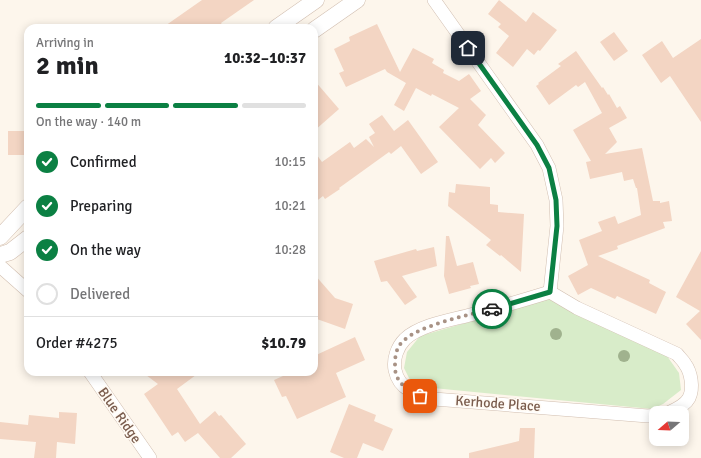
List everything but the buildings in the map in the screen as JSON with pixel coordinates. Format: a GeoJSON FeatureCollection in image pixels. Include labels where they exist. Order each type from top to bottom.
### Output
{"type":"FeatureCollection","features":[{"type":"Feature","properties":{"kind":"street"},"geometry":{"type":"LineString","coordinates":[[282,24],[316,0]]}},
{"type":"Feature","properties":{"kind":"street"},"geometry":{"type":"LineString","coordinates":[[318,27],[357,0]]}},
{"type":"Feature","properties":{"kind":"street"},"geometry":{"type":"LineString","coordinates":[[434,0],[537,145],[549,168],[556,200],[557,226],[550,292],[577,308],[676,354],[686,364],[691,375],[692,387],[689,398],[679,406]]}},
{"type":"Feature","properties":{"kind":"street"},"geometry":{"type":"LineString","coordinates":[[4,233],[24,211]]}},
{"type":"Feature","properties":{"kind":"street"},"geometry":{"type":"LineString","coordinates":[[0,255],[10,252],[24,241]]}},
{"type":"Feature","properties":{"kind":"street"},"geometry":{"type":"LineString","coordinates":[[0,266],[24,287]]}},
{"type":"Feature","properties":{"kind":"street","name":"Kerhode Place"},"geometry":{"type":"LineString","coordinates":[[550,292],[435,324],[417,331],[405,339],[399,346],[395,355],[395,370],[401,383],[410,391],[434,399],[649,416]]}},
{"type":"Feature","properties":{"kind":"street","name":"Blue Ridge"},"geometry":{"type":"LineString","coordinates":[[93,376],[150,458]]}},
{"type":"Feature","properties":{"kind":"green space"},"geometry":{"type":"Polygon","coordinates":[[[549,299],[667,356],[679,373],[681,390],[663,404],[659,406],[649,406],[649,409],[433,388],[410,380],[404,368],[407,352],[420,336],[549,299]]]}},
{"type":"Feature","properties":{"kind":"way so far"},"geometry":{"type":"LineString","coordinates":[[420,396],[410,391],[401,383],[395,370],[395,355],[399,346],[405,339],[417,331],[435,324],[492,309]]}},
{"type":"Feature","properties":{"kind":"route"},"geometry":{"type":"LineString","coordinates":[[468,48],[537,145],[549,168],[556,200],[557,226],[550,292],[492,309]]}}]}
